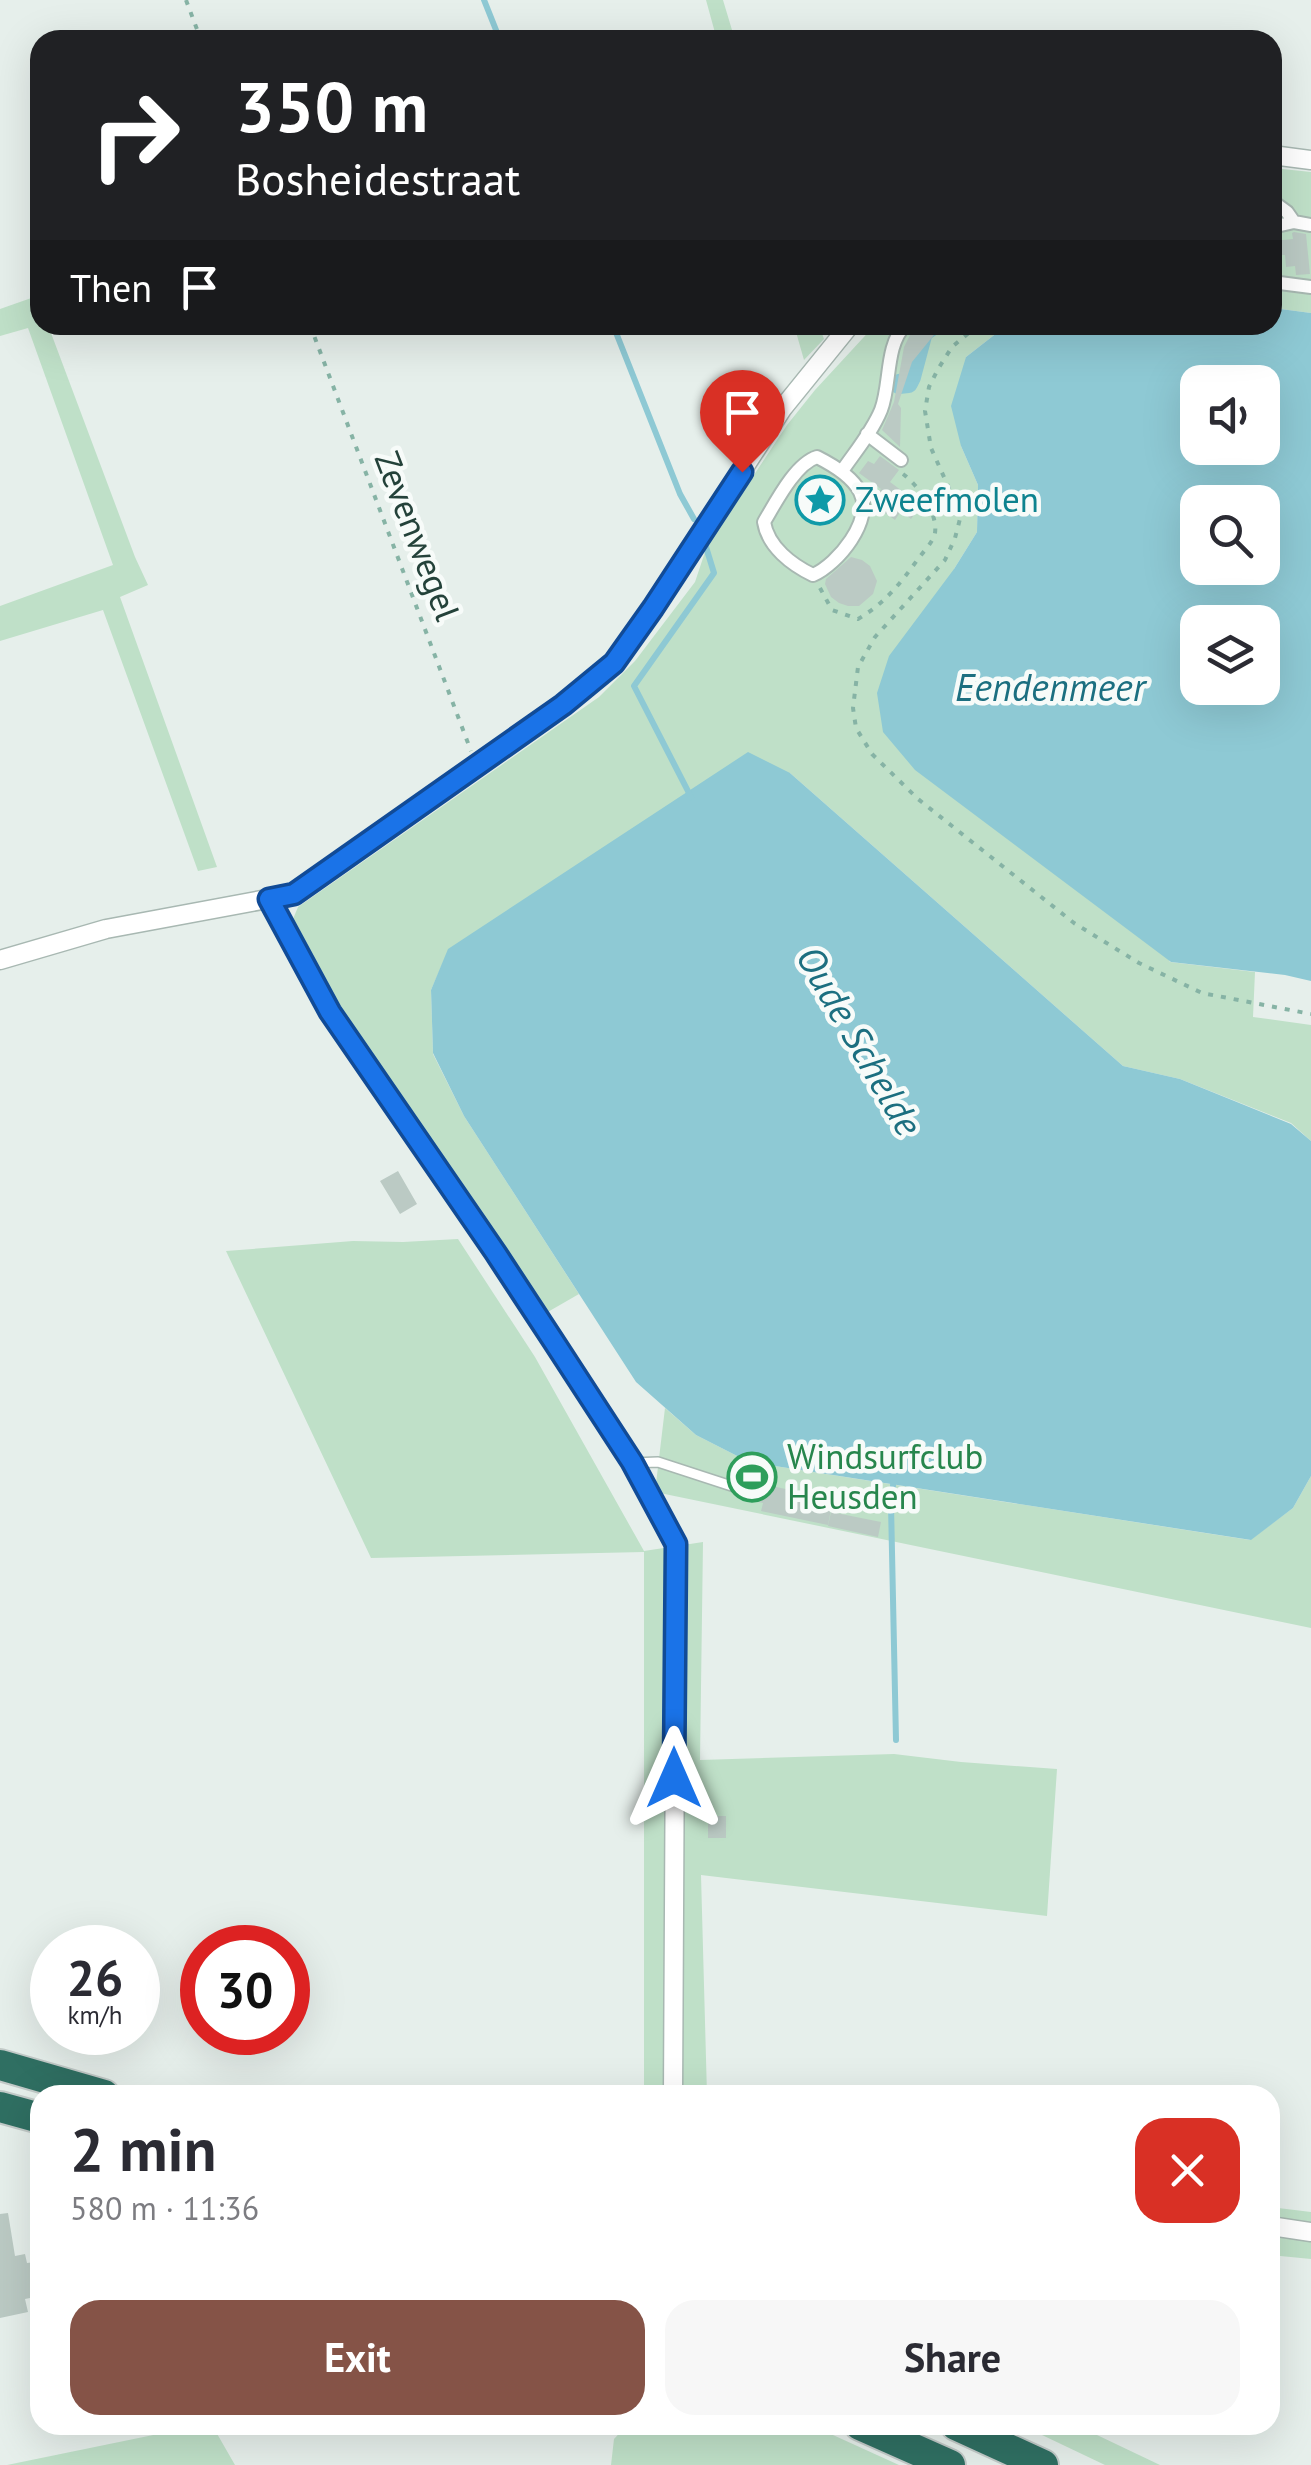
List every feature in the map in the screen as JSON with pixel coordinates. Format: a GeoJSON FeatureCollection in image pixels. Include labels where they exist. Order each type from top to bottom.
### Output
{"type":"FeatureCollection","features":[{"type":"Feature","properties":{"kind":"highway"},"geometry":{"type":"LineString","coordinates":[[0,2065],[69,2085]]}},
{"type":"Feature","properties":{"kind":"highway"},"geometry":{"type":"LineString","coordinates":[[0,2107],[30,2115]]}},
{"type":"Feature","properties":{"kind":"highway"},"geometry":{"type":"LineString","coordinates":[[882,2435],[950,2465]]}},
{"type":"Feature","properties":{"kind":"highway"},"geometry":{"type":"LineString","coordinates":[[978,2435],[1043,2465]]}},
{"type":"Feature","properties":{"kind":"street"},"geometry":{"type":"LineString","coordinates":[[1282,156],[1311,160]]}},
{"type":"Feature","properties":{"kind":"street"},"geometry":{"type":"LineString","coordinates":[[1282,208],[1294,222]]}},
{"type":"Feature","properties":{"kind":"street"},"geometry":{"type":"LineString","coordinates":[[1282,225],[1311,225]]}},
{"type":"Feature","properties":{"kind":"street"},"geometry":{"type":"LineString","coordinates":[[1282,283],[1311,287]]}},
{"type":"Feature","properties":{"kind":"street"},"geometry":{"type":"LineString","coordinates":[[0,960],[106,929],[294,894],[563,705],[614,663],[782,408],[842,335]]}},
{"type":"Feature","properties":{"kind":"street"},"geometry":{"type":"LineString","coordinates":[[842,472],[883,404],[898,335]]}},
{"type":"Feature","properties":{"kind":"street"},"geometry":{"type":"LineString","coordinates":[[867,434],[900,466]]}},
{"type":"Feature","properties":{"kind":"street"},"geometry":{"type":"LineString","coordinates":[[817,457],[842,472],[860,492],[860,527],[832,562],[814,575],[775,546],[766,535],[764,522],[808,460],[817,457]]}},
{"type":"Feature","properties":{"kind":"street"},"geometry":{"type":"LineString","coordinates":[[269,899],[330,1012],[495,1252],[632,1462],[676,1544],[673,2085]]}},
{"type":"Feature","properties":{"kind":"street"},"geometry":{"type":"LineString","coordinates":[[1280,2227],[1311,2232]]}},
{"type":"Feature","properties":{"kind":"lane"},"geometry":{"type":"LineString","coordinates":[[632,1462],[658,1462],[750,1492]]}},
{"type":"Feature","properties":{"kind":"path"},"geometry":{"type":"LineString","coordinates":[[186,0],[198,30]]}},
{"type":"Feature","properties":{"kind":"path","name":"Zevenwegel"},"geometry":{"type":"LineString","coordinates":[[314,335],[476,766]]}},
{"type":"Feature","properties":{"kind":"path"},"geometry":{"type":"LineString","coordinates":[[967,335],[938,369],[929,387],[925,412],[932,448],[961,515],[955,538],[944,560],[875,637],[858,667],[853,708],[856,728],[872,754],[918,799],[1074,922],[1107,943],[1202,993],[1311,1014]]}},
{"type":"Feature","properties":{"kind":"path"},"geometry":{"type":"LineString","coordinates":[[814,575],[832,610],[858,619],[899,587],[934,536],[935,518],[900,466]]}},
{"type":"Feature","properties":{"kind":"green space"},"geometry":{"type":"Polygon","coordinates":[[[706,0],[723,0],[732,30],[714,30],[706,0]]]}},
{"type":"Feature","properties":{"kind":"green space"},"geometry":{"type":"Polygon","coordinates":[[[1282,169],[1311,172],[1311,313],[1282,309],[1282,169]]]}},
{"type":"Feature","properties":{"kind":"green space"},"geometry":{"type":"Polygon","coordinates":[[[30,298],[30,334],[28,328],[0,336],[0,309],[30,298]]]}},
{"type":"Feature","properties":{"kind":"green space"},"geometry":{"type":"Polygon","coordinates":[[[31,335],[52,335],[148,585],[120,597],[217,867],[198,871],[103,610],[0,641],[0,606],[113,565],[31,335]]]}},
{"type":"Feature","properties":{"kind":"green space"},"geometry":{"type":"Polygon","coordinates":[[[797,335],[823,335],[824,339],[804,360],[797,335]]]}},
{"type":"Feature","properties":{"kind":"green space"},"geometry":{"type":"Polygon","coordinates":[[[866,335],[994,335],[966,357],[961,446],[978,485],[977,532],[954,569],[1170,962],[1255,972],[1253,1017],[1311,1025],[1311,1141],[1291,1123],[1180,1079],[1123,1066],[790,773],[449,949],[431,990],[433,1054],[464,1116],[579,1294],[546,1313],[350,1026],[300,942],[293,919],[298,907],[599,697],[635,661],[695,582],[707,546],[787,425],[866,335]]]}},
{"type":"Feature","properties":{"kind":"green space"},"geometry":{"type":"Polygon","coordinates":[[[458,1239],[535,1357],[644,1551],[703,1542],[700,1760],[894,1754],[1057,1769],[1047,1916],[701,1875],[707,2085],[644,2085],[644,1552],[371,1558],[226,1251],[353,1241],[458,1239]]]}},
{"type":"Feature","properties":{"kind":"green space"},"geometry":{"type":"Polygon","coordinates":[[[665,1408],[696,1435],[749,1462],[1250,1540],[1293,1508],[1311,1476],[1311,1628],[655,1492],[665,1408]]]}},
{"type":"Feature","properties":{"kind":"green space"},"geometry":{"type":"Polygon","coordinates":[[[1280,2208],[1311,2212],[1311,2226],[1280,2222],[1280,2208]]]}},
{"type":"Feature","properties":{"kind":"green space"},"geometry":{"type":"Polygon","coordinates":[[[1280,2236],[1311,2241],[1311,2259],[1280,2256],[1280,2236]]]}},
{"type":"Feature","properties":{"kind":"green space"},"geometry":{"type":"Polygon","coordinates":[[[153,2435],[218,2435],[235,2465],[7,2465],[153,2435]]]}},
{"type":"Feature","properties":{"kind":"green space"},"geometry":{"type":"Polygon","coordinates":[[[618,2435],[833,2435],[899,2465],[611,2465],[618,2435]]]}},
{"type":"Feature","properties":{"kind":"green space"},"geometry":{"type":"Polygon","coordinates":[[[1042,2435],[1097,2435],[1160,2465],[1105,2465],[1042,2435]]]}},
{"type":"Feature","properties":{"kind":"water","name":"Eendenmeer"},"geometry":{"type":"Polygon","coordinates":[[[1282,309],[1311,313],[1311,981],[1171,962],[915,770],[883,732],[877,693],[889,656],[977,532],[978,485],[961,446],[951,406],[966,357],[994,335],[1282,335],[1282,309]]]}},
{"type":"Feature","properties":{"kind":"water"},"geometry":{"type":"Polygon","coordinates":[[[748,752],[790,773],[1123,1066],[1180,1079],[1291,1124],[1311,1141],[1311,1476],[1293,1508],[1251,1540],[749,1462],[696,1435],[636,1382],[464,1116],[433,1053],[431,990],[448,949],[748,752]]]}},
{"type":"Feature","properties":{"kind":"building"},"geometry":{"type":"Polygon","coordinates":[[[1292,233],[1306,234],[1310,274],[1296,275],[1295,266],[1286,267],[1282,240],[1293,239],[1292,233]]]}},
{"type":"Feature","properties":{"kind":"building"},"geometry":{"type":"Polygon","coordinates":[[[910,335],[934,335],[912,362],[898,404],[900,447],[882,430],[894,402],[904,347],[910,335]]]}},
{"type":"Feature","properties":{"kind":"building"},"geometry":{"type":"Polygon","coordinates":[[[880,456],[899,470],[890,482],[921,505],[911,519],[901,511],[895,520],[881,510],[887,501],[877,493],[881,489],[859,473],[868,461],[874,464],[880,456]]]}},
{"type":"Feature","properties":{"kind":"building"},"geometry":{"type":"Polygon","coordinates":[[[851,557],[870,566],[877,581],[873,594],[859,606],[839,603],[825,584],[851,557]]]}},
{"type":"Feature","properties":{"kind":"building"},"geometry":{"type":"Polygon","coordinates":[[[398,1171],[417,1204],[400,1214],[380,1181],[398,1171]]]}},
{"type":"Feature","properties":{"kind":"building"},"geometry":{"type":"Polygon","coordinates":[[[762,1484],[833,1499],[828,1525],[761,1511],[763,1503],[758,1502],[762,1484]]]}},
{"type":"Feature","properties":{"kind":"building"},"geometry":{"type":"Polygon","coordinates":[[[831,1512],[881,1522],[878,1537],[828,1526],[831,1512]]]}},
{"type":"Feature","properties":{"kind":"building"},"geometry":{"type":"Polygon","coordinates":[[[708,1816],[726,1816],[726,1838],[708,1838],[708,1816]]]}},
{"type":"Feature","properties":{"kind":"building"},"geometry":{"type":"Polygon","coordinates":[[[8,2213],[15,2256],[25,2254],[30,2263],[30,2298],[25,2299],[28,2312],[0,2318],[0,2214],[8,2213]]]}},
{"type":"Feature","properties":{"kind":"waterway","name":"Oude Schelde"},"geometry":{"type":"LineString","coordinates":[[484,0],[496,30]]}},
{"type":"Feature","properties":{"kind":"waterway","name":"Oude Schelde"},"geometry":{"type":"LineString","coordinates":[[617,335],[680,494],[694,519]]}},
{"type":"Feature","properties":{"kind":"waterway"},"geometry":{"type":"LineString","coordinates":[[899,384],[908,383],[911,377],[922,335]]}},
{"type":"Feature","properties":{"kind":"waterway","name":"Oude Schelde"},"geometry":{"type":"LineString","coordinates":[[691,797],[634,686],[714,573],[706,547]]}},
{"type":"Feature","properties":{"kind":"waterway","name":"Oude Schelde"},"geometry":{"type":"LineString","coordinates":[[894,1476],[891,1505],[896,1740]]}},
{"type":"Feature","properties":{"kind":"place","name":"Zweefmolen"},"geometry":{"type":"Point","coordinates":[820,500]}},
{"type":"Feature","properties":{"kind":"place","name":"Windsurfclub Heusden"},"geometry":{"type":"Point","coordinates":[752,1477]}},
{"type":"Feature","properties":{"kind":"route"},"geometry":{"type":"LineString","coordinates":[[674,1778],[676,1544],[632,1462],[554,1342],[330,1012],[269,899],[294,894],[563,705],[614,663],[742,472]]}}]}
